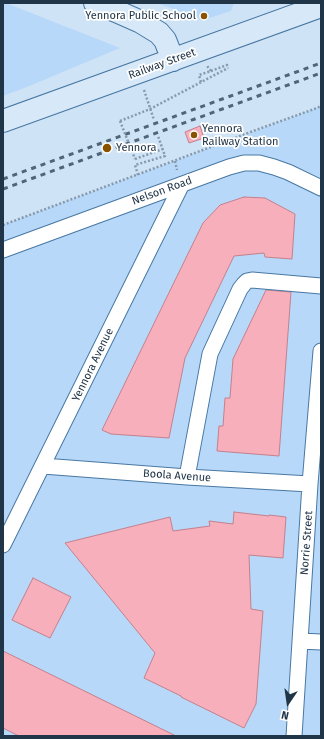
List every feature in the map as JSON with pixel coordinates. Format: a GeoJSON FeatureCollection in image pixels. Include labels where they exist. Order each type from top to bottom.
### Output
{"type":"FeatureCollection","features":[{"type":"Feature","properties":{"kind":"main road"},"geometry":{"type":"LineString","coordinates":[[95,3],[141,22],[159,33],[165,40],[173,60]]}},
{"type":"Feature","properties":{"kind":"main road","name":"Railway Street"},"geometry":{"type":"LineString","coordinates":[[3,121],[321,6]]}},
{"type":"Feature","properties":{"kind":"street","name":"Nelson Road"},"geometry":{"type":"LineString","coordinates":[[3,250],[229,167],[244,163],[259,163],[274,167],[321,188]]}},
{"type":"Feature","properties":{"kind":"street","name":"Yennora Avenue"},"geometry":{"type":"LineString","coordinates":[[3,545],[9,524],[43,466],[182,184]]}},
{"type":"Feature","properties":{"kind":"street"},"geometry":{"type":"LineString","coordinates":[[188,476],[210,354],[244,284],[252,280],[321,286]]}},
{"type":"Feature","properties":{"kind":"street","name":"Norrie Street"},"geometry":{"type":"LineString","coordinates":[[294,736],[310,484],[321,351]]}},
{"type":"Feature","properties":{"kind":"street","name":"Boola Avenue"},"geometry":{"type":"LineString","coordinates":[[43,466],[310,484]]}},
{"type":"Feature","properties":{"kind":"street"},"geometry":{"type":"LineString","coordinates":[[300,641],[321,642]]}},
{"type":"Feature","properties":{"kind":"path"},"geometry":{"type":"LineString","coordinates":[[163,149],[135,159],[120,121],[150,109],[228,68],[227,65],[199,75],[201,82]]}},
{"type":"Feature","properties":{"kind":"path"},"geometry":{"type":"LineString","coordinates":[[207,66],[211,71]]}},
{"type":"Feature","properties":{"kind":"path"},"geometry":{"type":"LineString","coordinates":[[145,93],[154,120]]}},
{"type":"Feature","properties":{"kind":"path"},"geometry":{"type":"LineString","coordinates":[[3,226],[321,106]]}},
{"type":"Feature","properties":{"kind":"path"},"geometry":{"type":"LineString","coordinates":[[138,175],[134,166],[165,156],[158,136]]}},
{"type":"Feature","properties":{"kind":"shaded area"},"geometry":{"type":"Polygon","coordinates":[[[3,3],[6,3],[120,48],[3,96],[3,3]]]}},
{"type":"Feature","properties":{"kind":"shaded area","name":"Yennora Public School"},"geometry":{"type":"Polygon","coordinates":[[[157,3],[234,3],[231,11],[203,20],[157,3]]]}},
{"type":"Feature","properties":{"kind":"shaded area"},"geometry":{"type":"Polygon","coordinates":[[[321,106],[321,736],[3,736],[3,225],[321,106]]]}},
{"type":"Feature","properties":{"kind":"building","name":"Yennora Railway Station"},"geometry":{"type":"Polygon","coordinates":[[[200,126],[204,138],[189,143],[185,132],[200,126]]]}},
{"type":"Feature","properties":{"kind":"building"},"geometry":{"type":"Polygon","coordinates":[[[244,197],[265,198],[295,214],[292,259],[265,257],[264,253],[234,256],[185,358],[169,438],[111,434],[102,430],[203,223],[220,205],[244,197]]]}},
{"type":"Feature","properties":{"kind":"building"},"geometry":{"type":"Polygon","coordinates":[[[266,290],[291,292],[279,456],[217,451],[219,426],[223,426],[225,398],[230,398],[233,359],[266,290]]]}},
{"type":"Feature","properties":{"kind":"building"},"geometry":{"type":"Polygon","coordinates":[[[234,512],[286,517],[283,558],[249,555],[251,609],[263,611],[256,704],[244,728],[144,678],[155,653],[65,543],[170,517],[173,531],[210,526],[209,521],[233,524],[234,512]]]}},
{"type":"Feature","properties":{"kind":"building"},"geometry":{"type":"Polygon","coordinates":[[[33,578],[71,597],[50,638],[12,620],[33,578]]]}},
{"type":"Feature","properties":{"kind":"building"},"geometry":{"type":"Polygon","coordinates":[[[3,651],[176,736],[19,736],[3,728],[3,651]]]}},
{"type":"Feature","properties":{"kind":"railway"},"geometry":{"type":"LineString","coordinates":[[3,179],[321,63]]}},
{"type":"Feature","properties":{"kind":"railway"},"geometry":{"type":"LineString","coordinates":[[3,189],[321,73]]}},
{"type":"Feature","properties":{"kind":"place","name":"Yennora Public School"},"geometry":{"type":"Point","coordinates":[204,16]}},
{"type":"Feature","properties":{"kind":"place","name":"Yennora Railway Station"},"geometry":{"type":"Point","coordinates":[194,135]}},
{"type":"Feature","properties":{"kind":"place","name":"Yennora"},"geometry":{"type":"Point","coordinates":[107,148]}}]}
